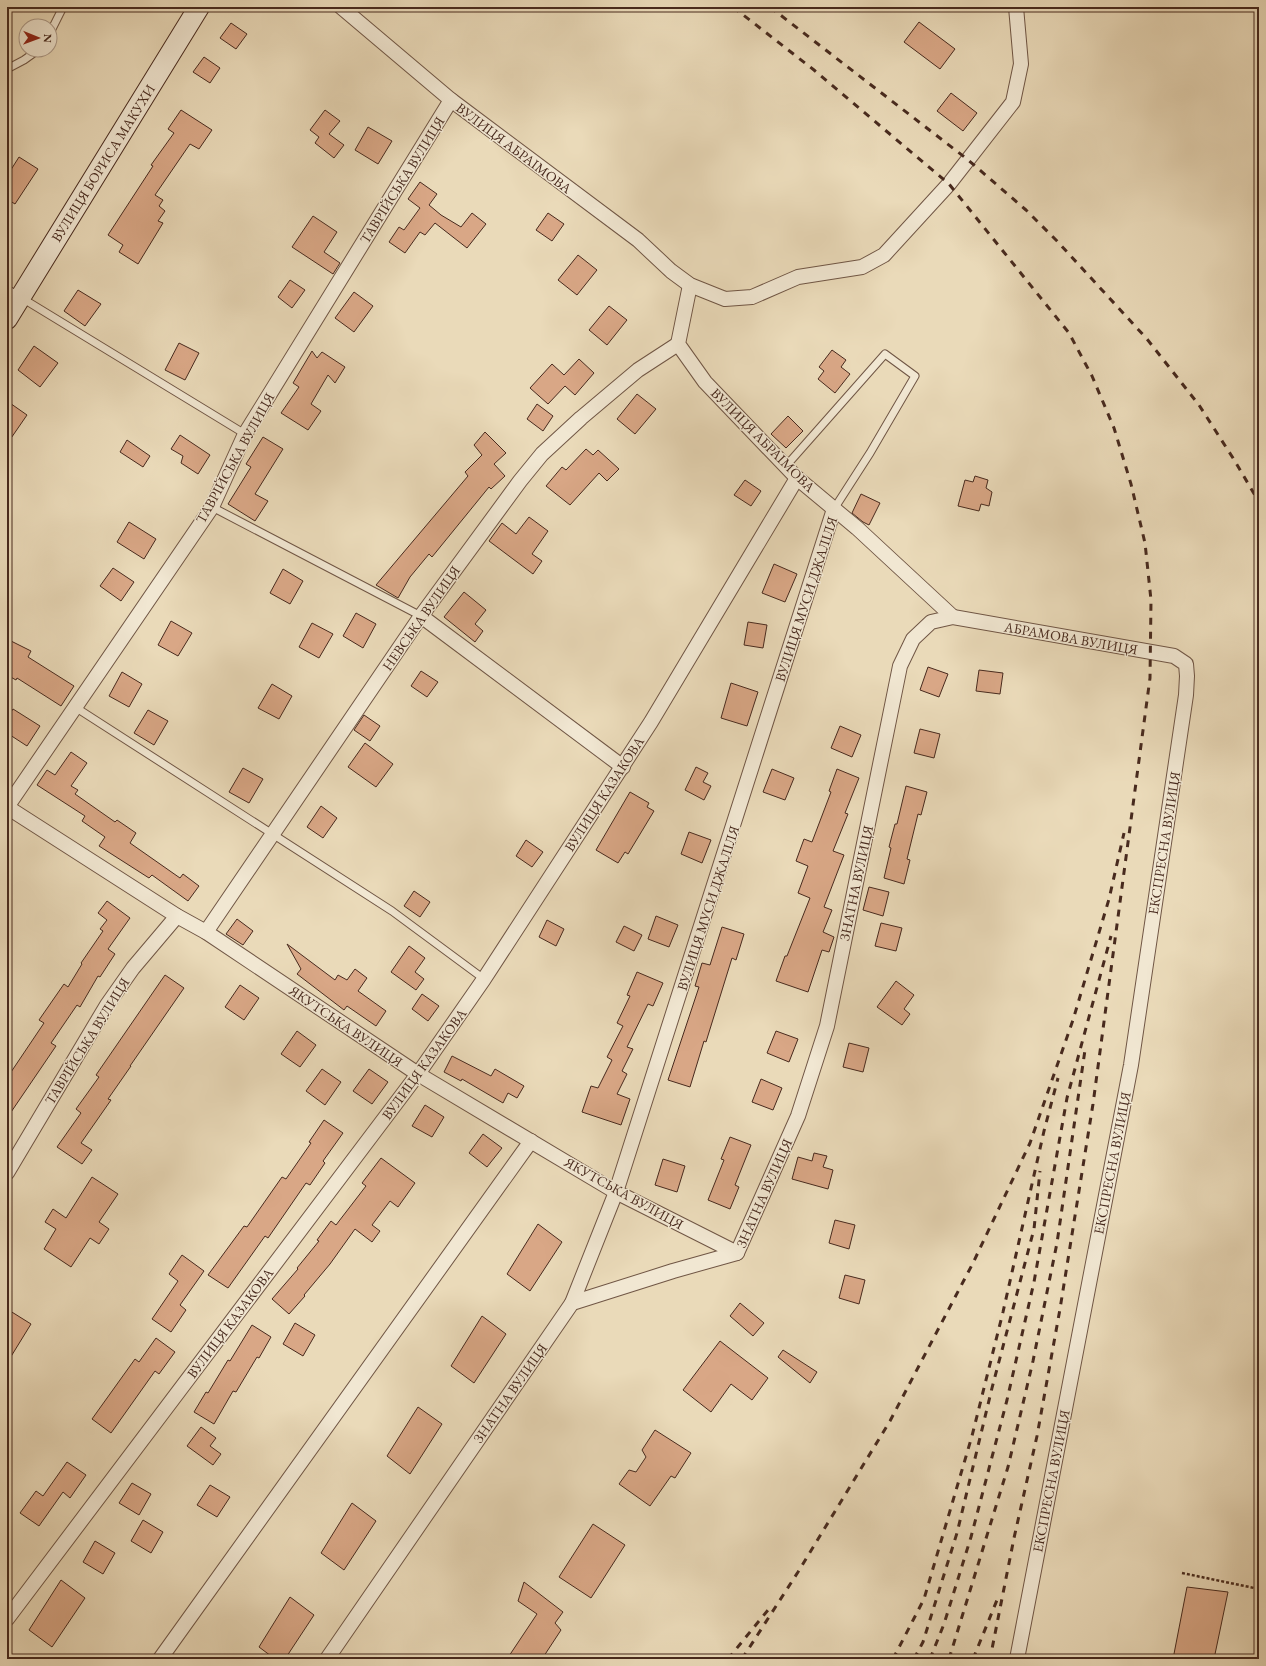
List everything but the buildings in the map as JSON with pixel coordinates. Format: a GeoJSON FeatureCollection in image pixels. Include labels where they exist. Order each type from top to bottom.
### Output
{"type":"FeatureCollection","features":[{"type":"Feature","properties":{"kind":"main road","name":"ВУЛИЦЯ БОРИСА МАКУХИ"},"geometry":{"type":"LineString","coordinates":[[7,319],[13,294],[199,7]]}},
{"type":"Feature","properties":{"kind":"street","name":"ВУЛИЦЯ АБРАІМОВА"},"geometry":{"type":"LineString","coordinates":[[340,7],[451,100],[638,240],[671,271],[690,285],[725,299],[752,297],[798,277],[862,267],[884,255],[949,184],[1013,102],[1021,64],[1016,7]]}},
{"type":"Feature","properties":{"kind":"street","name":"ТАВРІЙСЬКА ВУЛИЦЯ"},"geometry":{"type":"LineString","coordinates":[[7,807],[212,507],[245,434],[451,100]]}},
{"type":"Feature","properties":{"kind":"street"},"geometry":{"type":"LineString","coordinates":[[678,344],[690,285]]}},
{"type":"Feature","properties":{"kind":"street","name":"ВУЛИЦЯ АБРАІМОВА"},"geometry":{"type":"LineString","coordinates":[[678,344],[705,382],[797,478],[857,528],[953,617]]}},
{"type":"Feature","properties":{"kind":"street","name":"НЕВСЬКА ВУЛИЦЯ"},"geometry":{"type":"LineString","coordinates":[[206,932],[421,616],[520,481],[542,454],[638,370],[678,344]]}},
{"type":"Feature","properties":{"kind":"street","name":"ВУЛИЦЯ КАЗАКОВА"},"geometry":{"type":"LineString","coordinates":[[7,1619],[418,1074],[484,979],[622,767],[797,478]]}},
{"type":"Feature","properties":{"kind":"street","name":"ВУЛИЦЯ МУСИ ДЖАЛІЛЯ"},"geometry":{"type":"LineString","coordinates":[[572,1303],[616,1192],[742,802],[834,509]]}},
{"type":"Feature","properties":{"kind":"street"},"geometry":{"type":"LineString","coordinates":[[421,616],[622,767]]}},
{"type":"Feature","properties":{"kind":"street","name":"АБРАМОВА ВУЛИЦЯ"},"geometry":{"type":"LineString","coordinates":[[953,617],[1174,656],[1186,664]]}},
{"type":"Feature","properties":{"kind":"street","name":"ЗНАТНА ВУЛИЦЯ"},"geometry":{"type":"LineString","coordinates":[[326,1659],[572,1303],[673,1271],[737,1253],[798,1116],[827,1026],[900,666],[913,639],[931,622],[953,617]]}},
{"type":"Feature","properties":{"kind":"street","name":"ЕКСПРЕСНА ВУЛИЦЯ"},"geometry":{"type":"LineString","coordinates":[[1017,1659],[1131,1065],[1186,695],[1186,664]]}},
{"type":"Feature","properties":{"kind":"street","name":"ЯКУТСЬКА ВУЛИЦЯ"},"geometry":{"type":"LineString","coordinates":[[7,807],[177,916],[206,932],[418,1074],[616,1192],[737,1253]]}},
{"type":"Feature","properties":{"kind":"street","name":"ТАВРІЙСЬКА ВУЛИЦЯ"},"geometry":{"type":"LineString","coordinates":[[7,1173],[107,1005],[133,968],[177,916]]}},
{"type":"Feature","properties":{"kind":"street"},"geometry":{"type":"LineString","coordinates":[[160,1659],[531,1141]]}},
{"type":"Feature","properties":{"kind":"lane"},"geometry":{"type":"LineString","coordinates":[[58,18],[63,7]]}},
{"type":"Feature","properties":{"kind":"lane"},"geometry":{"type":"LineString","coordinates":[[7,69],[27,58]]}},
{"type":"Feature","properties":{"kind":"lane"},"geometry":{"type":"LineString","coordinates":[[13,294],[245,434]]}},
{"type":"Feature","properties":{"kind":"lane"},"geometry":{"type":"LineString","coordinates":[[786,466],[885,354],[915,376],[870,453],[834,509]]}},
{"type":"Feature","properties":{"kind":"lane"},"geometry":{"type":"LineString","coordinates":[[212,507],[421,616]]}},
{"type":"Feature","properties":{"kind":"lane"},"geometry":{"type":"LineString","coordinates":[[75,707],[392,911],[484,979]]}},
{"type":"Feature","properties":{"kind":"path"},"geometry":{"type":"LineString","coordinates":[[1182,1573],[1259,1589]]}},
{"type":"Feature","properties":{"kind":"railway"},"geometry":{"type":"LineString","coordinates":[[733,7],[814,70],[949,184],[1069,333],[1092,376],[1114,428],[1131,484],[1145,543],[1151,600],[1150,678],[1093,1104],[1060,1309],[1037,1436],[1014,1538],[990,1659]]}},
{"type":"Feature","properties":{"kind":"railway"},"geometry":{"type":"LineString","coordinates":[[770,7],[967,159],[1026,210],[1057,241],[1147,339],[1199,405],[1259,502]]}},
{"type":"Feature","properties":{"kind":"railway"},"geometry":{"type":"LineString","coordinates":[[742,1659],[798,1572],[890,1421],[973,1263],[1030,1143],[1073,1020],[1109,899],[1124,833]]}},
{"type":"Feature","properties":{"kind":"railway"},"geometry":{"type":"LineString","coordinates":[[930,1659],[944,1624],[971,1537],[1007,1400],[1034,1282],[1067,1098],[1111,936]]}},
{"type":"Feature","properties":{"kind":"railway"},"geometry":{"type":"LineString","coordinates":[[949,1659],[1008,1467],[1033,1361],[1057,1243],[1085,1050]]}},
{"type":"Feature","properties":{"kind":"railway"},"geometry":{"type":"LineString","coordinates":[[893,1659],[924,1599],[972,1436],[1003,1312],[1044,1131],[1058,1078]]}},
{"type":"Feature","properties":{"kind":"railway"},"geometry":{"type":"LineString","coordinates":[[914,1659],[923,1642],[957,1533],[992,1388],[1034,1229],[1040,1171]]}},
{"type":"Feature","properties":{"kind":"railway"},"geometry":{"type":"LineString","coordinates":[[973,1659],[997,1600]]}},
{"type":"Feature","properties":{"kind":"railway"},"geometry":{"type":"LineString","coordinates":[[728,1659],[768,1610]]}}]}
